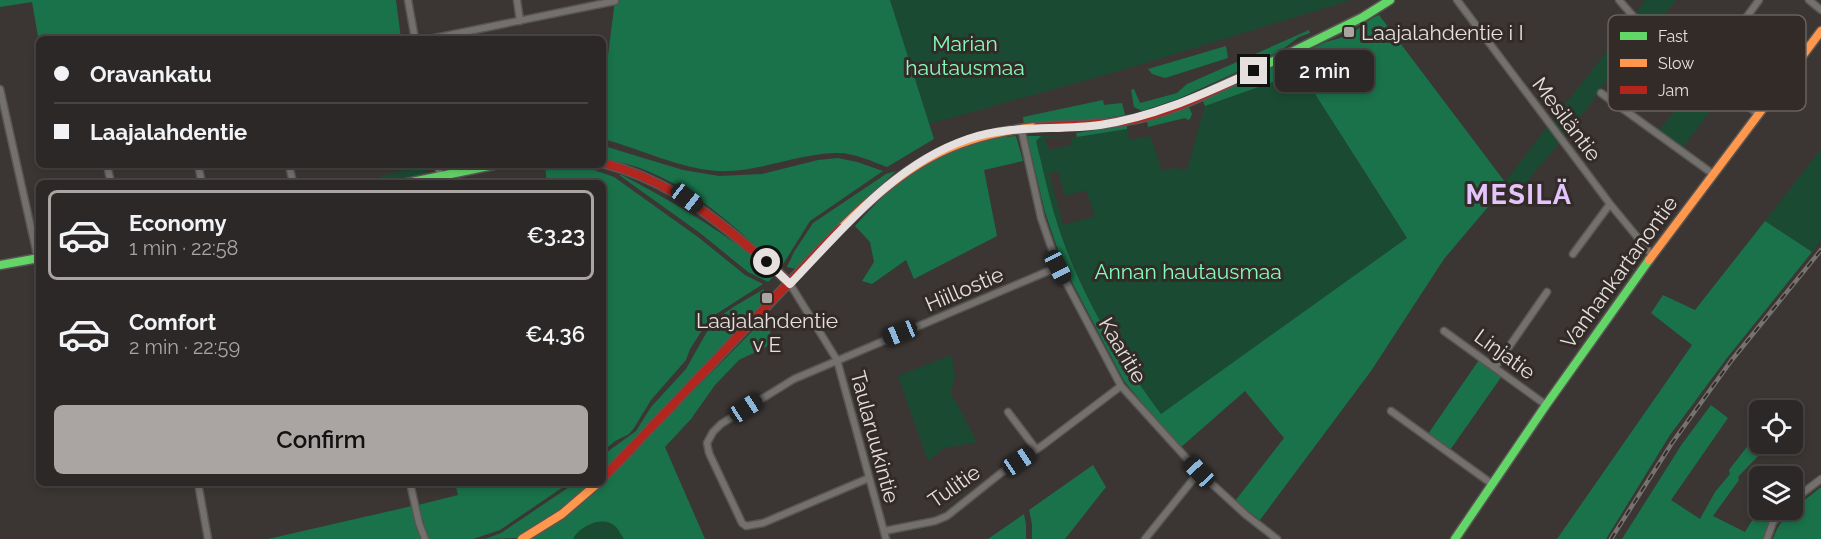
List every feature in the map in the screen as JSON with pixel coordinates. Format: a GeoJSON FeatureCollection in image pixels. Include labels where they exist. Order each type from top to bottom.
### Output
{"type":"FeatureCollection","features":[{"type":"Feature","properties":{"kind":"street"},"geometry":{"type":"LineString","coordinates":[[408,0],[414,36]]}},
{"type":"Feature","properties":{"kind":"street"},"geometry":{"type":"LineString","coordinates":[[517,0],[520,21]]}},
{"type":"Feature","properties":{"kind":"street"},"geometry":{"type":"LineString","coordinates":[[606,475],[872,199],[911,168],[935,153],[969,138],[1021,129],[1098,125],[1165,110],[1190,101],[1275,61],[1374,11],[1390,0]]}},
{"type":"Feature","properties":{"kind":"street","name":"Mesiläntie"},"geometry":{"type":"LineString","coordinates":[[1457,0],[1610,204],[1652,255]]}},
{"type":"Feature","properties":{"kind":"street"},"geometry":{"type":"LineString","coordinates":[[1619,0],[1632,15]]}},
{"type":"Feature","properties":{"kind":"street"},"geometry":{"type":"LineString","coordinates":[[1748,15],[1759,0]]}},
{"type":"Feature","properties":{"kind":"street"},"geometry":{"type":"LineString","coordinates":[[1809,0],[1821,10]]}},
{"type":"Feature","properties":{"kind":"street"},"geometry":{"type":"LineString","coordinates":[[445,36],[615,1]]}},
{"type":"Feature","properties":{"kind":"street","name":"Vanhankartanontie"},"geometry":{"type":"LineString","coordinates":[[1806,51],[1821,31]]}},
{"type":"Feature","properties":{"kind":"street"},"geometry":{"type":"LineString","coordinates":[[0,89],[36,249]]}},
{"type":"Feature","properties":{"kind":"street"},"geometry":{"type":"LineString","coordinates":[[1601,93],[1608,98]]}},
{"type":"Feature","properties":{"kind":"street"},"geometry":{"type":"LineString","coordinates":[[1626,111],[1713,174]]}},
{"type":"Feature","properties":{"kind":"street"},"geometry":{"type":"LineString","coordinates":[[1754,111],[1758,114]]}},
{"type":"Feature","properties":{"kind":"street","name":"Vanhankartanontie"},"geometry":{"type":"LineString","coordinates":[[1455,539],[1652,255],[1760,111]]}},
{"type":"Feature","properties":{"kind":"street","name":"Kaaritie"},"geometry":{"type":"LineString","coordinates":[[1021,129],[1041,218],[1058,267],[1121,386],[1199,472],[1246,515],[1277,539]]}},
{"type":"Feature","properties":{"kind":"street"},"geometry":{"type":"LineString","coordinates":[[606,164],[645,175],[687,198],[779,272],[790,284]]}},
{"type":"Feature","properties":{"kind":"street"},"geometry":{"type":"LineString","coordinates":[[441,179],[483,168]]}},
{"type":"Feature","properties":{"kind":"street"},"geometry":{"type":"LineString","coordinates":[[1573,254],[1610,204]]}},
{"type":"Feature","properties":{"kind":"street"},"geometry":{"type":"LineString","coordinates":[[0,265],[36,258]]}},
{"type":"Feature","properties":{"kind":"street","name":"Hiillostie"},"geometry":{"type":"LineString","coordinates":[[869,478],[763,523],[746,526],[738,517],[709,453],[708,438],[721,424],[794,380],[1058,267]]}},
{"type":"Feature","properties":{"kind":"street","name":"Taularuukintie"},"geometry":{"type":"LineString","coordinates":[[790,284],[837,360],[886,539]]}},
{"type":"Feature","properties":{"kind":"street"},"geometry":{"type":"LineString","coordinates":[[1495,367],[1547,292]]}},
{"type":"Feature","properties":{"kind":"street","name":"Linjatie"},"geometry":{"type":"LineString","coordinates":[[1444,332],[1546,405]]}},
{"type":"Feature","properties":{"kind":"street","name":"Tulitie"},"geometry":{"type":"LineString","coordinates":[[884,531],[935,521],[947,516],[1001,473],[1121,386]]}},
{"type":"Feature","properties":{"kind":"street"},"geometry":{"type":"LineString","coordinates":[[1390,411],[1492,484]]}},
{"type":"Feature","properties":{"kind":"street"},"geometry":{"type":"LineString","coordinates":[[1008,412],[1036,449]]}},
{"type":"Feature","properties":{"kind":"street"},"geometry":{"type":"LineString","coordinates":[[1145,539],[1199,472]]}},
{"type":"Feature","properties":{"kind":"street"},"geometry":{"type":"LineString","coordinates":[[1803,493],[1821,479]]}},
{"type":"Feature","properties":{"kind":"street"},"geometry":{"type":"LineString","coordinates":[[199,486],[208,539]]}},
{"type":"Feature","properties":{"kind":"street"},"geometry":{"type":"LineString","coordinates":[[412,486],[419,523],[425,539]]}},
{"type":"Feature","properties":{"kind":"street"},"geometry":{"type":"LineString","coordinates":[[522,539],[559,517],[595,486]]}},
{"type":"Feature","properties":{"kind":"street"},"geometry":{"type":"LineString","coordinates":[[1767,539],[1775,520]]}},
{"type":"Feature","properties":{"kind":"green space"},"geometry":{"type":"Polygon","coordinates":[[[0,0],[396,0],[401,36],[38,36],[32,2],[0,7],[0,0]]]}},
{"type":"Feature","properties":{"kind":"green space"},"geometry":{"type":"Polygon","coordinates":[[[615,0],[890,0],[934,139],[887,167],[855,155],[835,153],[732,171],[702,169],[606,140],[606,71],[615,0]]]}},
{"type":"Feature","properties":{"kind":"green space","name":"Marian hautausmaa"},"geometry":{"type":"Polygon","coordinates":[[[890,0],[1351,0],[1119,71],[929,124],[890,0]]]}},
{"type":"Feature","properties":{"kind":"green space"},"geometry":{"type":"Polygon","coordinates":[[[1645,0],[1676,0],[1664,15],[1636,14],[1645,0]]]}},
{"type":"Feature","properties":{"kind":"green space"},"geometry":{"type":"Polygon","coordinates":[[[1379,15],[1505,182],[1493,201],[1444,259],[1371,371],[1260,520],[1235,501],[1284,438],[1245,391],[1180,448],[1124,381],[1063,265],[1045,212],[1027,136],[1041,136],[1036,141],[1054,213],[1085,292],[1113,343],[1161,414],[1407,238],[1301,72],[1205,106],[1202,99],[1326,42],[1351,34],[1379,15]]]}},
{"type":"Feature","properties":{"kind":"green space"},"geometry":{"type":"Polygon","coordinates":[[[1309,30],[1310,33],[1299,37],[1283,49],[1178,99],[1142,111],[1134,107],[1131,90],[1134,89],[1140,103],[1177,93],[1187,84],[1309,30]]]}},
{"type":"Feature","properties":{"kind":"green space"},"geometry":{"type":"Polygon","coordinates":[[[1226,46],[1228,58],[1165,78],[1152,74],[1148,69],[1226,46]]]}},
{"type":"Feature","properties":{"kind":"green space"},"geometry":{"type":"Polygon","coordinates":[[[1608,50],[1608,78],[1563,138],[1552,121],[1608,50]]]}},
{"type":"Feature","properties":{"kind":"green space","name":"Annan hautausmaa"},"geometry":{"type":"Polygon","coordinates":[[[1301,72],[1407,239],[1161,414],[1128,367],[1098,318],[1073,266],[1051,203],[1036,141],[1041,136],[1077,137],[1127,129],[1130,140],[1150,136],[1162,171],[1175,168],[1187,170],[1205,106],[1301,72]],[[1045,138],[1048,150],[1072,145],[1070,138],[1045,138]],[[1058,171],[1049,173],[1063,225],[1095,216],[1086,190],[1065,196],[1058,171]]]}},
{"type":"Feature","properties":{"kind":"green space"},"geometry":{"type":"Polygon","coordinates":[[[1103,100],[1104,105],[1122,103],[1125,115],[1079,122],[1024,126],[1023,117],[1103,100]]]}},
{"type":"Feature","properties":{"kind":"green space"},"geometry":{"type":"Polygon","coordinates":[[[1189,107],[1192,114],[1188,120],[1185,118],[1148,127],[1147,121],[1189,107]]]}},
{"type":"Feature","properties":{"kind":"green space"},"geometry":{"type":"Polygon","coordinates":[[[1675,111],[1710,111],[1682,148],[1658,131],[1675,111]]]}},
{"type":"Feature","properties":{"kind":"green space"},"geometry":{"type":"Polygon","coordinates":[[[1127,125],[1127,129],[1077,137],[1076,133],[1127,125]]]}},
{"type":"Feature","properties":{"kind":"green space"},"geometry":{"type":"Polygon","coordinates":[[[1548,126],[1560,142],[1532,175],[1524,193],[1505,182],[1548,126]]]}},
{"type":"Feature","properties":{"kind":"green space"},"geometry":{"type":"Polygon","coordinates":[[[1016,136],[1023,161],[984,170],[997,236],[914,279],[906,260],[872,284],[862,281],[874,262],[870,242],[855,226],[880,200],[921,166],[953,149],[981,140],[1016,136]]]}},
{"type":"Feature","properties":{"kind":"green space"},"geometry":{"type":"Polygon","coordinates":[[[606,147],[683,170],[719,176],[762,174],[818,160],[838,158],[883,171],[810,221],[780,269],[742,233],[699,200],[677,185],[629,164],[606,160],[606,147]]]}},
{"type":"Feature","properties":{"kind":"green space"},"geometry":{"type":"Polygon","coordinates":[[[1821,149],[1821,240],[1812,252],[1765,221],[1821,149]]]}},
{"type":"Feature","properties":{"kind":"green space"},"geometry":{"type":"Polygon","coordinates":[[[416,168],[426,168],[427,174],[400,180],[384,180],[381,176],[416,168]]]}},
{"type":"Feature","properties":{"kind":"green space"},"geometry":{"type":"Polygon","coordinates":[[[545,168],[591,169],[614,177],[698,237],[745,275],[763,284],[710,318],[690,349],[686,360],[651,400],[634,428],[629,434],[606,448],[606,180],[547,180],[545,168]]]}},
{"type":"Feature","properties":{"kind":"green space"},"geometry":{"type":"Polygon","coordinates":[[[896,171],[796,269],[787,267],[813,223],[886,174],[896,171]]]}},
{"type":"Feature","properties":{"kind":"green space"},"geometry":{"type":"Polygon","coordinates":[[[619,175],[682,208],[776,274],[768,282],[748,272],[700,233],[619,175]]]}},
{"type":"Feature","properties":{"kind":"green space"},"geometry":{"type":"Polygon","coordinates":[[[1765,221],[1812,252],[1727,358],[1670,435],[1606,539],[1557,539],[1692,345],[1651,313],[1663,295],[1695,310],[1765,221]]]}},
{"type":"Feature","properties":{"kind":"green space"},"geometry":{"type":"Polygon","coordinates":[[[764,289],[763,303],[756,313],[675,401],[606,470],[606,453],[636,431],[651,407],[686,369],[713,321],[764,289]]]}},
{"type":"Feature","properties":{"kind":"green space"},"geometry":{"type":"Polygon","coordinates":[[[765,318],[769,325],[772,344],[739,360],[715,385],[691,419],[665,447],[705,539],[624,539],[611,523],[599,522],[586,526],[573,539],[529,539],[560,521],[600,486],[606,486],[606,480],[765,318]]]}},
{"type":"Feature","properties":{"kind":"green space"},"geometry":{"type":"Polygon","coordinates":[[[951,355],[955,375],[951,393],[977,442],[944,448],[928,461],[898,376],[951,355]]]}},
{"type":"Feature","properties":{"kind":"green space"},"geometry":{"type":"Polygon","coordinates":[[[1479,360],[1502,376],[1450,450],[1428,434],[1479,360]]]}},
{"type":"Feature","properties":{"kind":"green space"},"geometry":{"type":"Polygon","coordinates":[[[1711,405],[1728,418],[1671,500],[1700,519],[1715,492],[1730,474],[1729,470],[1749,444],[1749,454],[1760,454],[1738,477],[1739,480],[1713,516],[1745,532],[1752,520],[1771,520],[1763,539],[1622,539],[1682,444],[1711,405]]]}},
{"type":"Feature","properties":{"kind":"green space"},"geometry":{"type":"Polygon","coordinates":[[[1093,465],[1106,487],[1065,539],[1032,539],[1029,510],[1093,465]]]}},
{"type":"Feature","properties":{"kind":"green space"},"geometry":{"type":"Polygon","coordinates":[[[456,486],[565,486],[500,530],[473,539],[429,539],[418,505],[458,495],[456,486]]]}},
{"type":"Feature","properties":{"kind":"green space"},"geometry":{"type":"Polygon","coordinates":[[[571,486],[589,486],[557,514],[517,538],[485,539],[501,533],[571,486]]]}},
{"type":"Feature","properties":{"kind":"green space"},"geometry":{"type":"Polygon","coordinates":[[[1821,487],[1821,539],[1773,539],[1784,520],[1803,520],[1803,502],[1821,487]]]}},
{"type":"Feature","properties":{"kind":"green space"},"geometry":{"type":"Polygon","coordinates":[[[603,502],[642,539],[538,539],[603,502]]]}},
{"type":"Feature","properties":{"kind":"green space"},"geometry":{"type":"Polygon","coordinates":[[[412,506],[422,539],[268,539],[412,506]]]}},
{"type":"Feature","properties":{"kind":"green space"},"geometry":{"type":"Polygon","coordinates":[[[1024,514],[1026,539],[988,539],[1024,514]]]}},
{"type":"Feature","properties":{"kind":"railway"},"geometry":{"type":"LineString","coordinates":[[1611,539],[1672,443],[1731,361],[1821,250]]}},
{"type":"Feature","properties":{"kind":"traffic: fast"},"geometry":{"type":"LineString","coordinates":[[1241,77],[1363,17],[1390,0]]}},
{"type":"Feature","properties":{"kind":"traffic: fast"},"geometry":{"type":"LineString","coordinates":[[422,180],[480,168]]}},
{"type":"Feature","properties":{"kind":"traffic: fast"},"geometry":{"type":"LineString","coordinates":[[0,265],[36,259]]}},
{"type":"Feature","properties":{"kind":"traffic: fast"},"geometry":{"type":"LineString","coordinates":[[1455,539],[1649,260]]}},
{"type":"Feature","properties":{"kind":"traffic: slow"},"geometry":{"type":"LineString","coordinates":[[1806,51],[1821,31]]}},
{"type":"Feature","properties":{"kind":"traffic: slow"},"geometry":{"type":"LineString","coordinates":[[1649,260],[1761,111]]}},
{"type":"Feature","properties":{"kind":"traffic: slow"},"geometry":{"type":"LineString","coordinates":[[841,228],[885,188],[929,158],[978,138],[1037,127]]}},
{"type":"Feature","properties":{"kind":"traffic: slow"},"geometry":{"type":"LineString","coordinates":[[522,539],[562,514],[595,486]]}},
{"type":"Feature","properties":{"kind":"traffic: jam"},"geometry":{"type":"LineString","coordinates":[[1037,127],[1102,124],[1139,118],[1184,104],[1241,77]]}},
{"type":"Feature","properties":{"kind":"traffic: jam"},"geometry":{"type":"LineString","coordinates":[[606,164],[661,185],[696,206],[774,268],[790,284]]}},
{"type":"Feature","properties":{"kind":"traffic: jam"},"geometry":{"type":"LineString","coordinates":[[606,475],[841,228]]}},
{"type":"Feature","properties":{"kind":"place","name":"Laajalahdentie i I"},"geometry":{"type":"Point","coordinates":[1349,32]}},
{"type":"Feature","properties":{"kind":"place","name":"Laajalahdentie v E"},"geometry":{"type":"Point","coordinates":[767,298]}},
{"type":"Feature","properties":{"kind":"district","name":"MESILÄ"},"geometry":{"type":"Point","coordinates":[1519,194]}},
{"type":"Feature","properties":{"kind":"route"},"geometry":{"type":"LineString","coordinates":[[767,262],[790,284],[872,199],[894,180],[935,153],[969,138],[1012,129],[1067,128],[1133,119],[1190,101],[1254,71]]}}]}
